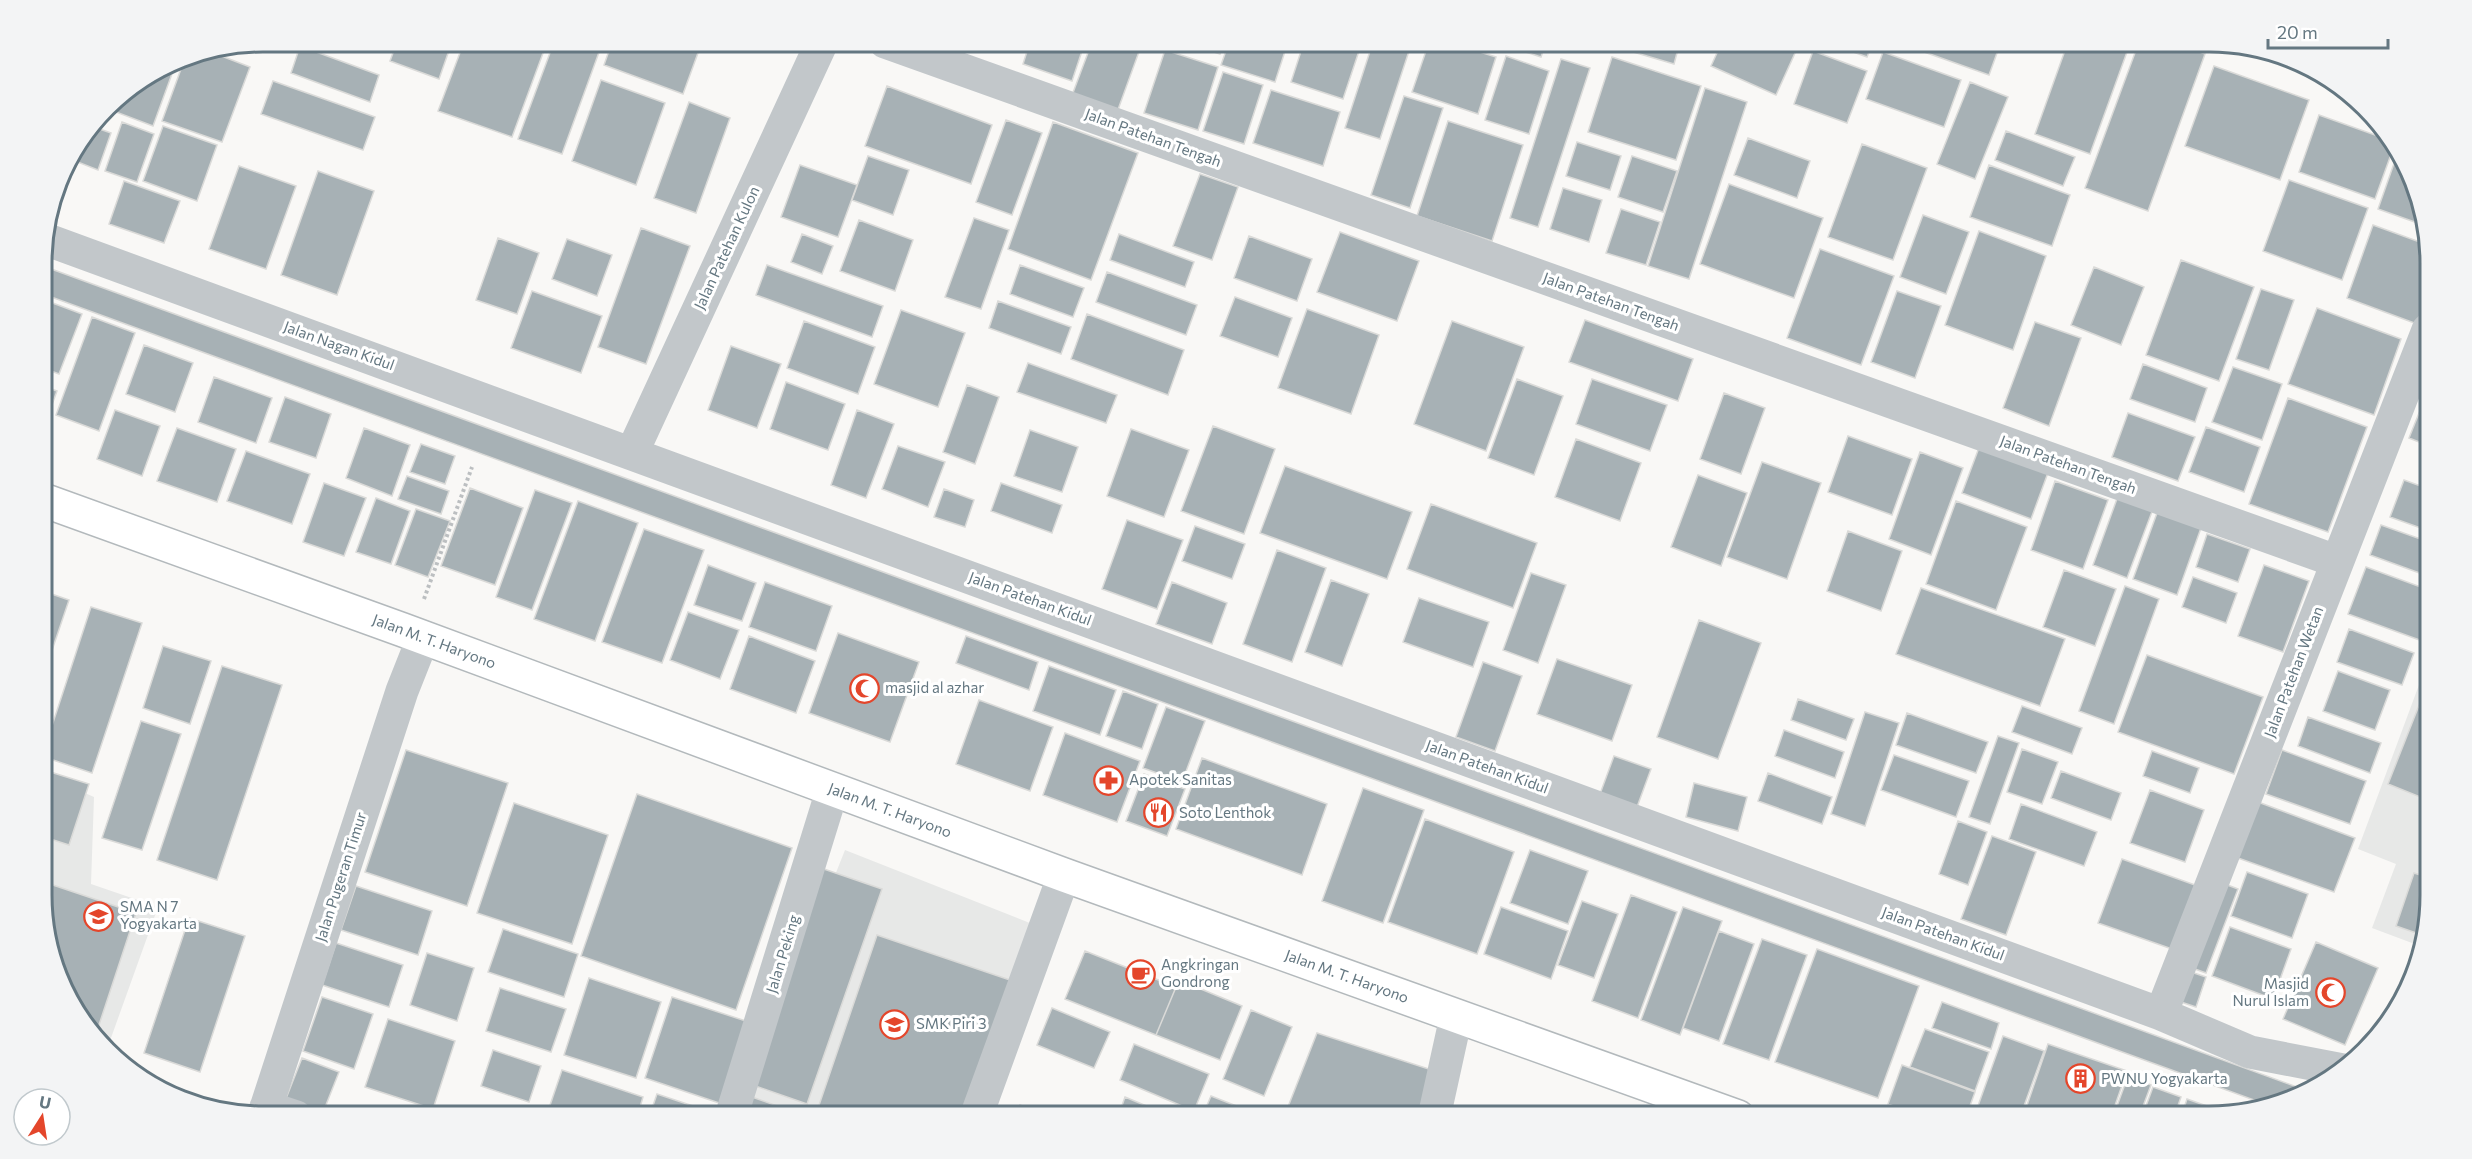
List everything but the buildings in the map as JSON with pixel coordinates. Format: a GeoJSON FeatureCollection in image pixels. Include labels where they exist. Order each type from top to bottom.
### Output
{"type":"FeatureCollection","features":[{"type":"Feature","properties":{"kind":"main road","name":"Jalan M. T. Haryono"},"geometry":{"type":"LineString","coordinates":[[53,504],[417,636],[832,791],[1707,1106]]}},
{"type":"Feature","properties":{"kind":"street","name":"Jalan Patehan Kulon"},"geometry":{"type":"LineString","coordinates":[[632,453],[817,53]]}},
{"type":"Feature","properties":{"kind":"street","name":"Jalan Patehan Tengah"},"geometry":{"type":"LineString","coordinates":[[915,53],[2336,561]]}},
{"type":"Feature","properties":{"kind":"street","name":"Jalan Nagan Kidul"},"geometry":{"type":"LineString","coordinates":[[54,242],[632,453]]}},
{"type":"Feature","properties":{"kind":"street","name":"Jalan Patehan Wetan"},"geometry":{"type":"LineString","coordinates":[[2161,1014],[2420,350]]}},
{"type":"Feature","properties":{"kind":"street","name":"Jalan Patehan Kidul"},"geometry":{"type":"LineString","coordinates":[[632,453],[2161,1014],[2250,1052],[2331,1068]]}},
{"type":"Feature","properties":{"kind":"street","name":"Jalan Pugeran Timur"},"geometry":{"type":"LineString","coordinates":[[277,1106],[417,636]]}},
{"type":"Feature","properties":{"kind":"street","name":"Jalan Peking"},"geometry":{"type":"LineString","coordinates":[[734,1106],[832,791]]}},
{"type":"Feature","properties":{"kind":"street"},"geometry":{"type":"LineString","coordinates":[[980,1106],[1064,875]]}},
{"type":"Feature","properties":{"kind":"street"},"geometry":{"type":"LineString","coordinates":[[1436,1106],[1456,1017]]}},
{"type":"Feature","properties":{"kind":"path"},"geometry":{"type":"LineString","coordinates":[[417,636],[472,467]]}},
{"type":"Feature","properties":{"kind":"shaded area"},"geometry":{"type":"Polygon","coordinates":[[[2420,682],[2420,896],[2413,944],[2372,928],[2396,864],[2358,849],[2420,682]]]}},
{"type":"Feature","properties":{"kind":"shaded area","name":"SMA N 7 Yogyakarta"},"geometry":{"type":"Polygon","coordinates":[[[52,779],[94,797],[91,884],[158,907],[110,1041],[88,1013],[74,989],[57,937],[52,896],[52,779]]]}},
{"type":"Feature","properties":{"kind":"shaded area","name":"SMK Piri 3"},"geometry":{"type":"Polygon","coordinates":[[[845,850],[1050,931],[981,1106],[743,1106],[845,850]]]}},
{"type":"Feature","properties":{"kind":"place","name":"masjid al azhar"},"geometry":{"type":"Point","coordinates":[864,688]}},
{"type":"Feature","properties":{"kind":"place","name":"Apotek Sanitas"},"geometry":{"type":"Point","coordinates":[1108,780]}},
{"type":"Feature","properties":{"kind":"place","name":"Soto Lenthok"},"geometry":{"type":"Point","coordinates":[1158,813]}},
{"type":"Feature","properties":{"kind":"place","name":"SMA N 7 Yogyakarta"},"geometry":{"type":"Point","coordinates":[99,916]}},
{"type":"Feature","properties":{"kind":"place","name":"Angkringan Gondrong"},"geometry":{"type":"Point","coordinates":[1140,974]}},
{"type":"Feature","properties":{"kind":"place","name":"Masjid Nurul Islam"},"geometry":{"type":"Point","coordinates":[2330,993]}},
{"type":"Feature","properties":{"kind":"place","name":"SMK Piri 3"},"geometry":{"type":"Point","coordinates":[895,1024]}},
{"type":"Feature","properties":{"kind":"place","name":"PWNU Yogyakarta"},"geometry":{"type":"Point","coordinates":[2080,1079]}}]}
